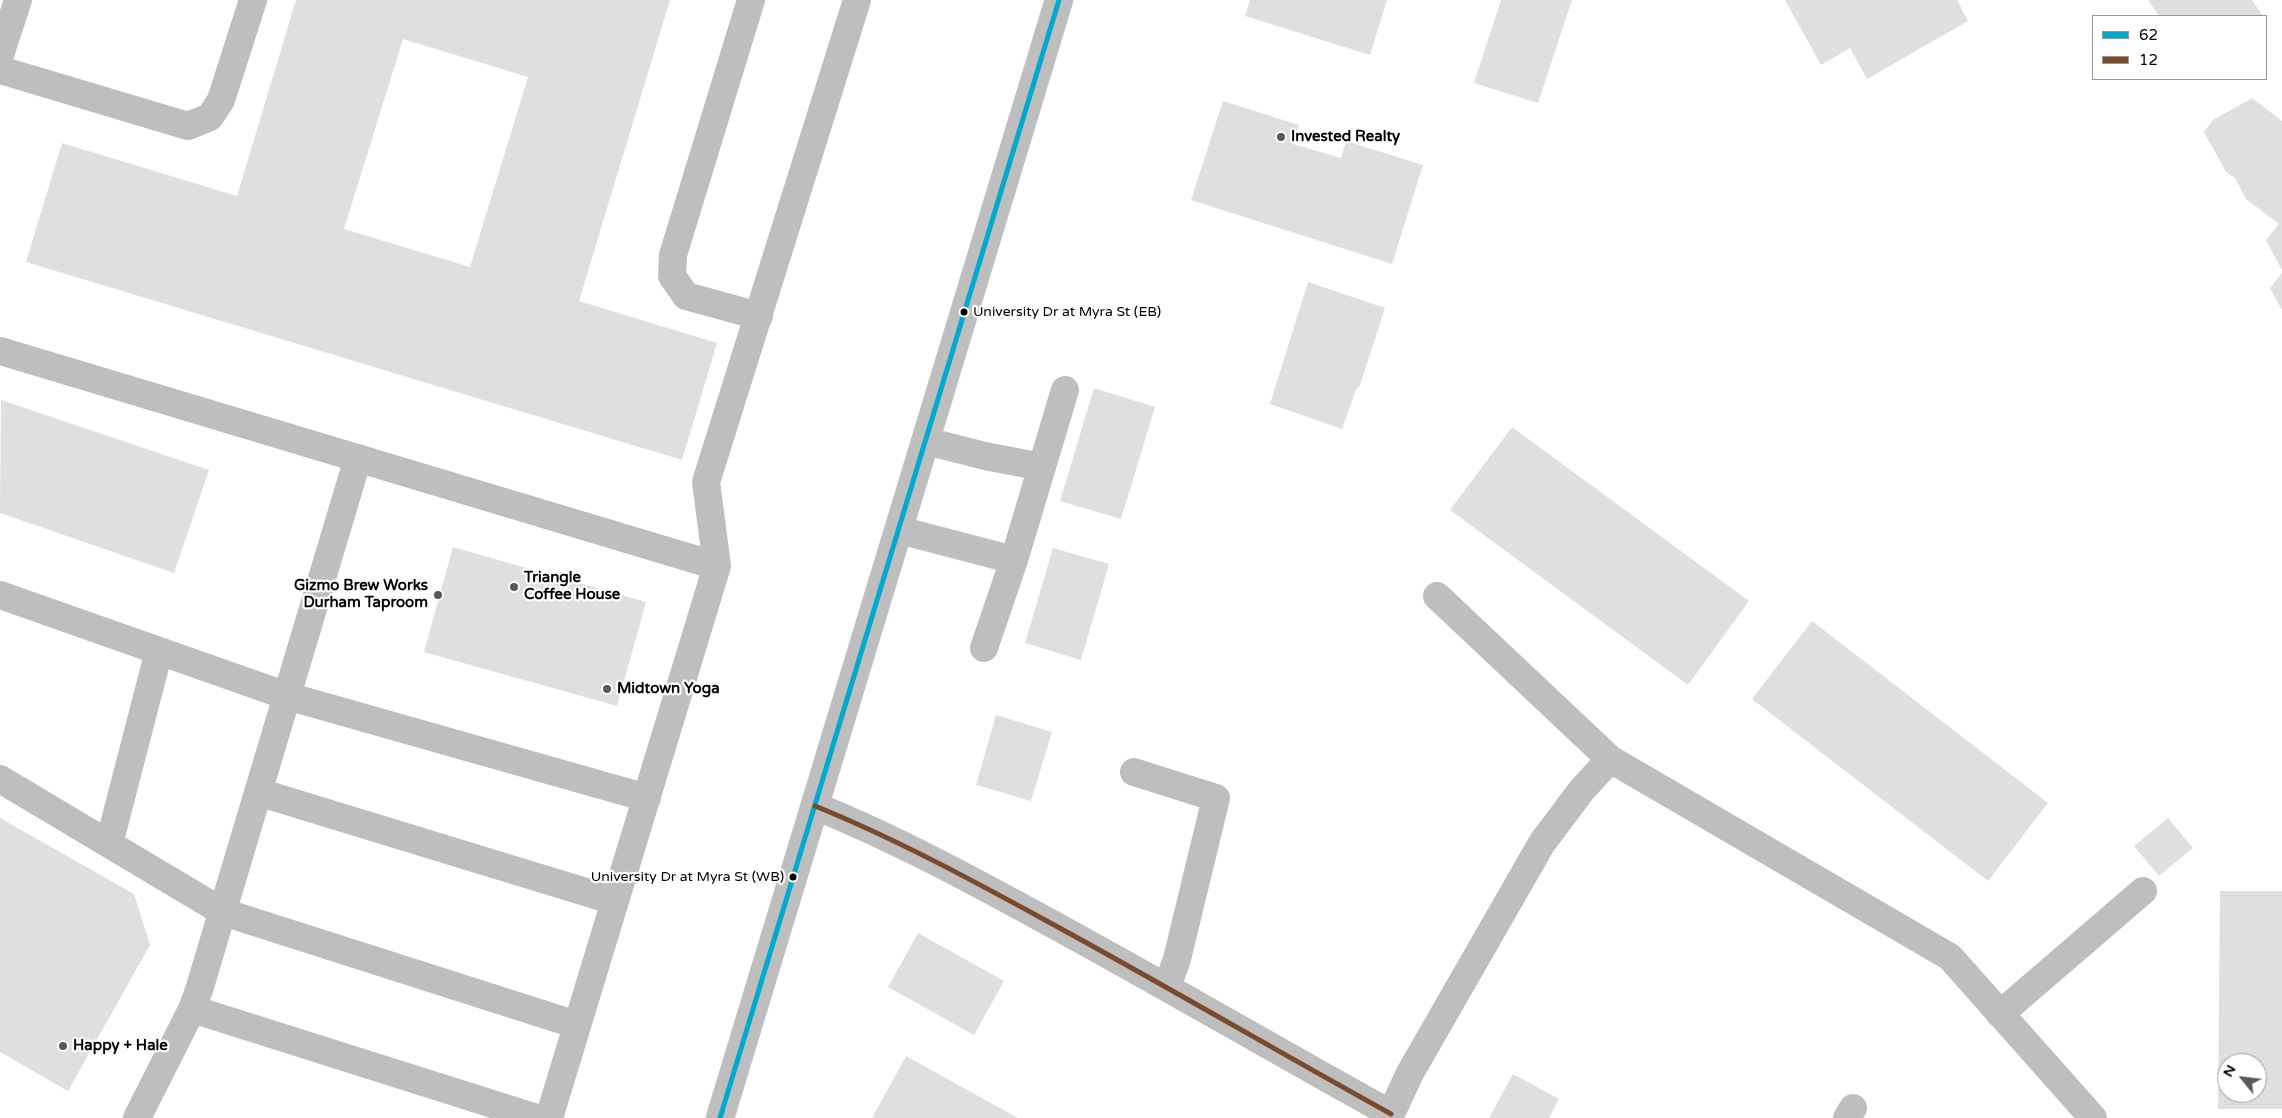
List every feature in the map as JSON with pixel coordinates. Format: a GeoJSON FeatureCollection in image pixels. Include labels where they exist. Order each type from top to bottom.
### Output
{"type":"FeatureCollection","features":[{"type":"Feature","properties":{"kind":"main road"},"geometry":{"type":"LineString","coordinates":[[0,55],[18,0]]}},
{"type":"Feature","properties":{"kind":"main road"},"geometry":{"type":"LineString","coordinates":[[0,70],[188,126],[210,117],[221,100],[253,0]]}},
{"type":"Feature","properties":{"kind":"main road"},"geometry":{"type":"LineString","coordinates":[[751,0],[673,255],[672,276],[686,296],[758,316]]}},
{"type":"Feature","properties":{"kind":"main road"},"geometry":{"type":"LineString","coordinates":[[548,1118],[717,566],[706,482],[857,0]]}},
{"type":"Feature","properties":{"kind":"main road"},"geometry":{"type":"LineString","coordinates":[[720,1118],[1059,0]]}},
{"type":"Feature","properties":{"kind":"main road"},"geometry":{"type":"LineString","coordinates":[[0,352],[717,566]]}},
{"type":"Feature","properties":{"kind":"main road"},"geometry":{"type":"LineString","coordinates":[[984,648],[1014,560],[1065,390]]}},
{"type":"Feature","properties":{"kind":"main road"},"geometry":{"type":"LineString","coordinates":[[926,442],[1042,467]]}},
{"type":"Feature","properties":{"kind":"main road"},"geometry":{"type":"LineString","coordinates":[[137,1118],[192,1009],[223,912],[358,458]]}},
{"type":"Feature","properties":{"kind":"main road"},"geometry":{"type":"LineString","coordinates":[[899,530],[1014,560]]}},
{"type":"Feature","properties":{"kind":"main road"},"geometry":{"type":"LineString","coordinates":[[0,595],[287,696],[647,798]]}},
{"type":"Feature","properties":{"kind":"main road"},"geometry":{"type":"LineString","coordinates":[[1436,596],[1610,758],[1950,957],[2093,1118]]}},
{"type":"Feature","properties":{"kind":"main road"},"geometry":{"type":"LineString","coordinates":[[109,844],[159,651]]}},
{"type":"Feature","properties":{"kind":"main road"},"geometry":{"type":"LineString","coordinates":[[815,806],[873,830],[1168,987],[1390,1116],[1410,1074],[1542,843],[1581,791],[1610,758]]}},
{"type":"Feature","properties":{"kind":"main road"},"geometry":{"type":"LineString","coordinates":[[1134,772],[1216,798],[1177,958],[1168,987]]}},
{"type":"Feature","properties":{"kind":"main road"},"geometry":{"type":"LineString","coordinates":[[0,779],[223,912],[577,1025]]}},
{"type":"Feature","properties":{"kind":"main road"},"geometry":{"type":"LineString","coordinates":[[258,792],[615,901]]}},
{"type":"Feature","properties":{"kind":"main road"},"geometry":{"type":"LineString","coordinates":[[2000,1014],[2143,891]]}},
{"type":"Feature","properties":{"kind":"main road"},"geometry":{"type":"LineString","coordinates":[[192,1009],[537,1118]]}},
{"type":"Feature","properties":{"kind":"building"},"geometry":{"type":"Polygon","coordinates":[[[296,0],[670,0],[579,301],[717,343],[682,460],[26,262],[62,143],[237,196],[296,0]],[[403,39],[344,229],[470,267],[528,77],[403,39]]]}},
{"type":"Feature","properties":{"kind":"building"},"geometry":{"type":"Polygon","coordinates":[[[1250,0],[1387,0],[1370,55],[1245,16],[1250,0]]]}},
{"type":"Feature","properties":{"kind":"building"},"geometry":{"type":"Polygon","coordinates":[[[1501,0],[1572,0],[1538,103],[1474,83],[1501,0]]]}},
{"type":"Feature","properties":{"kind":"building"},"geometry":{"type":"Polygon","coordinates":[[[1785,0],[1957,0],[1968,21],[1867,79],[1850,48],[1821,65],[1785,0]]]}},
{"type":"Feature","properties":{"kind":"building"},"geometry":{"type":"Polygon","coordinates":[[[2148,0],[2252,0],[2262,15],[2158,15],[2148,0]]]}},
{"type":"Feature","properties":{"kind":"building"},"geometry":{"type":"Polygon","coordinates":[[[2252,98],[2282,121],[2282,270],[2266,240],[2279,224],[2246,199],[2235,178],[2226,172],[2204,132],[2213,120],[2252,98]]]}},
{"type":"Feature","properties":{"kind":"building"},"geometry":{"type":"Polygon","coordinates":[[[1223,101],[1299,125],[1293,144],[1341,158],[1346,141],[1423,165],[1392,264],[1191,200],[1223,101]]]}},
{"type":"Feature","properties":{"kind":"building"},"geometry":{"type":"Polygon","coordinates":[[[2282,273],[2282,310],[2270,288],[2282,273]]]}},
{"type":"Feature","properties":{"kind":"building"},"geometry":{"type":"Polygon","coordinates":[[[1308,282],[1385,308],[1359,388],[1357,387],[1342,429],[1270,404],[1308,282]]]}},
{"type":"Feature","properties":{"kind":"building"},"geometry":{"type":"Polygon","coordinates":[[[1094,388],[1155,407],[1121,519],[1060,501],[1094,388]]]}},
{"type":"Feature","properties":{"kind":"building"},"geometry":{"type":"Polygon","coordinates":[[[1,400],[209,470],[174,573],[0,513],[1,400]]]}},
{"type":"Feature","properties":{"kind":"building"},"geometry":{"type":"Polygon","coordinates":[[[1512,427],[1749,601],[1688,685],[1450,510],[1512,427]]]}},
{"type":"Feature","properties":{"kind":"building"},"geometry":{"type":"Polygon","coordinates":[[[453,547],[646,602],[617,706],[424,652],[453,547]]]}},
{"type":"Feature","properties":{"kind":"building"},"geometry":{"type":"Polygon","coordinates":[[[1053,548],[1109,564],[1081,660],[1025,643],[1053,548]]]}},
{"type":"Feature","properties":{"kind":"building"},"geometry":{"type":"Polygon","coordinates":[[[1812,621],[2048,803],[1988,881],[1752,699],[1812,621]]]}},
{"type":"Feature","properties":{"kind":"building"},"geometry":{"type":"Polygon","coordinates":[[[996,715],[1052,732],[1031,801],[976,785],[996,715]]]}},
{"type":"Feature","properties":{"kind":"building"},"geometry":{"type":"Polygon","coordinates":[[[0,818],[134,894],[150,945],[68,1091],[0,1052],[0,818]]]}},
{"type":"Feature","properties":{"kind":"building"},"geometry":{"type":"Polygon","coordinates":[[[2168,818],[2193,848],[2159,876],[2134,846],[2168,818]]]}},
{"type":"Feature","properties":{"kind":"building"},"geometry":{"type":"Polygon","coordinates":[[[2220,891],[2282,891],[2282,1109],[2218,1109],[2218,1103],[2267,1103],[2267,1053],[2219,1053],[2220,891]]]}},
{"type":"Feature","properties":{"kind":"building"},"geometry":{"type":"Polygon","coordinates":[[[918,933],[1004,981],[974,1035],[888,987],[918,933]]]}},
{"type":"Feature","properties":{"kind":"building"},"geometry":{"type":"Polygon","coordinates":[[[906,1056],[1018,1118],[872,1118],[906,1056]]]}},
{"type":"Feature","properties":{"kind":"building"},"geometry":{"type":"Polygon","coordinates":[[[1513,1074],[1559,1099],[1549,1118],[1489,1118],[1513,1074]]]}},
{"type":"Feature","properties":{"kind":"transit line","name":"62"},"geometry":{"type":"LineString","coordinates":[[720,1118],[1059,0]]}},
{"type":"Feature","properties":{"kind":"transit line","name":"12"},"geometry":{"type":"LineString","coordinates":[[815,806],[903,845],[989,889],[1391,1114]]}},
{"type":"Feature","properties":{"kind":"place","name":"Invested Realty"},"geometry":{"type":"Point","coordinates":[1281,137]}},
{"type":"Feature","properties":{"kind":"place","name":"University Dr at Myra St (EB)"},"geometry":{"type":"Point","coordinates":[964,312]}},
{"type":"Feature","properties":{"kind":"place","name":"Triangle Coffee House"},"geometry":{"type":"Point","coordinates":[514,587]}},
{"type":"Feature","properties":{"kind":"place","name":"Gizmo Brew Works Durham Taproom"},"geometry":{"type":"Point","coordinates":[438,595]}},
{"type":"Feature","properties":{"kind":"place","name":"Midtown Yoga"},"geometry":{"type":"Point","coordinates":[607,689]}},
{"type":"Feature","properties":{"kind":"place","name":"University Dr at Myra St (WB)"},"geometry":{"type":"Point","coordinates":[793,877]}},
{"type":"Feature","properties":{"kind":"place","name":"Happy + Hale"},"geometry":{"type":"Point","coordinates":[63,1046]}}]}
